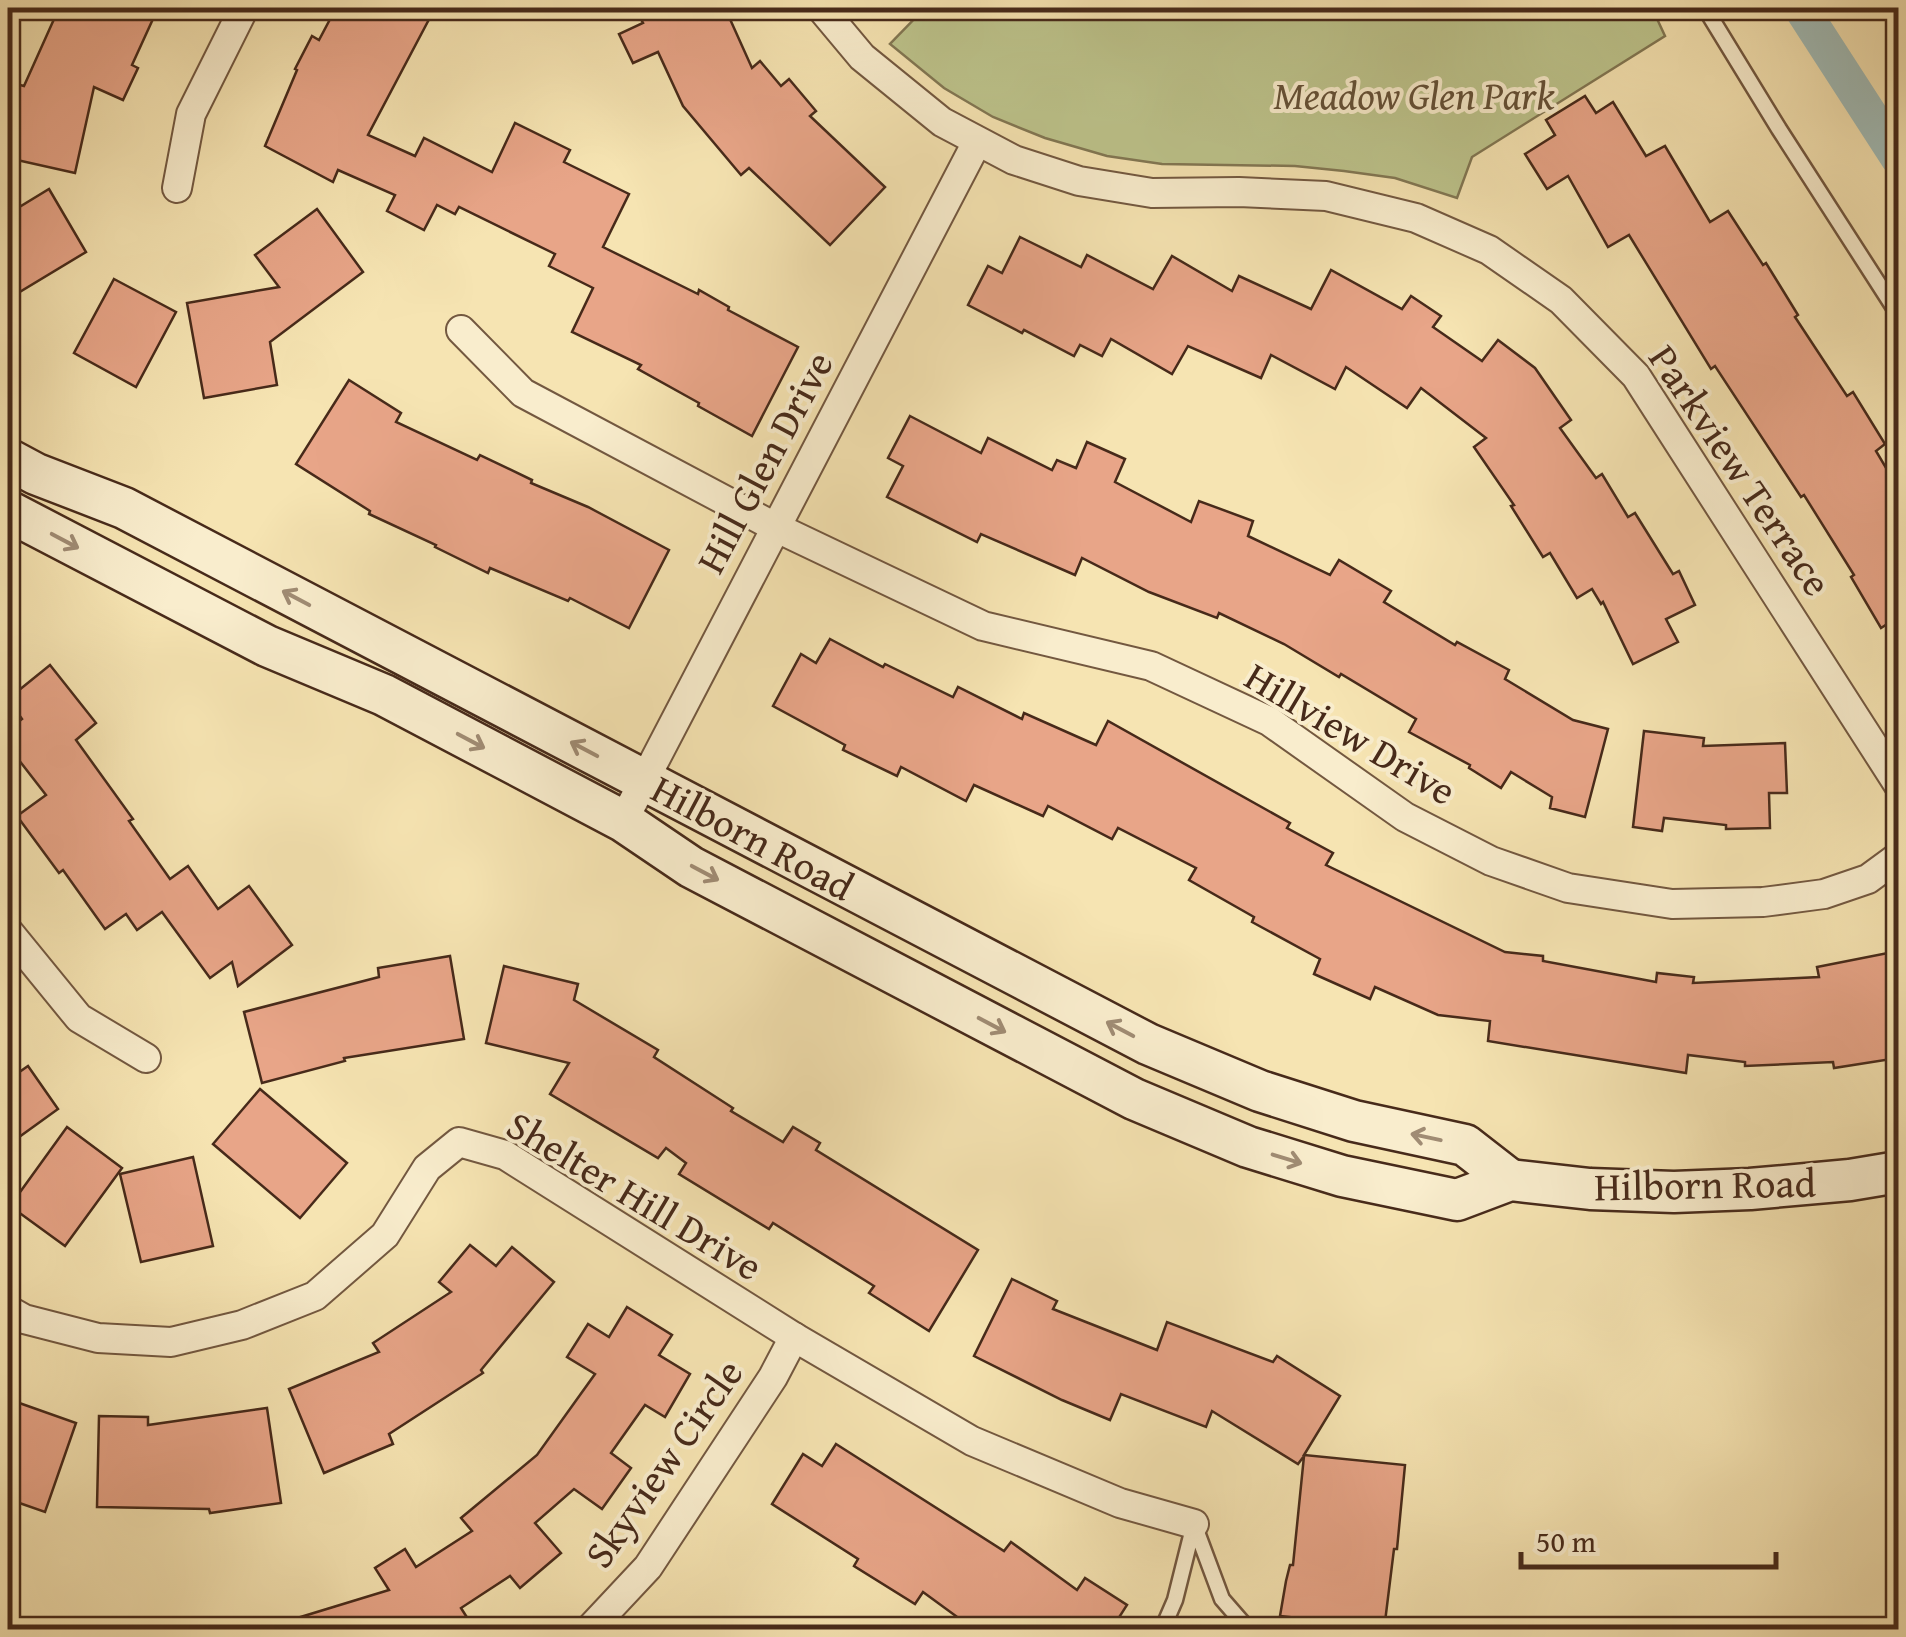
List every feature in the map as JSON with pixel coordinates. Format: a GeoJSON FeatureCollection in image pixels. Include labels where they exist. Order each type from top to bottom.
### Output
{"type":"FeatureCollection","features":[{"type":"Feature","properties":{"kind":"street"},"geometry":{"type":"LineString","coordinates":[[176,188],[190,114],[244,8]]}},
{"type":"Feature","properties":{"kind":"street","name":"Parkview Terrace"},"geometry":{"type":"LineString","coordinates":[[821,8],[862,58],[942,122],[1014,160],[1079,181],[1152,193],[1326,196],[1416,218],[1488,250],[1561,300],[1636,376],[1898,784]]}},
{"type":"Feature","properties":{"kind":"street","name":"Hill Glen Drive"},"geometry":{"type":"LineString","coordinates":[[623,820],[977,142]]}},
{"type":"Feature","properties":{"kind":"street","name":"Hillview Drive"},"geometry":{"type":"LineString","coordinates":[[461,330],[523,392],[775,527],[983,626],[1151,666],[1269,722],[1405,816],[1491,861],[1568,888],[1672,904],[1763,902],[1824,894],[1868,879],[1898,857]]}},
{"type":"Feature","properties":{"kind":"street","name":"Hilborn Road"},"geometry":{"type":"LineString","coordinates":[[8,458],[36,474],[124,508],[1148,1044],[1260,1091],[1335,1115],[1465,1145],[1510,1180]]}},
{"type":"Feature","properties":{"kind":"street","name":"Hilborn Road"},"geometry":{"type":"LineString","coordinates":[[8,510],[267,646],[384,695],[623,820],[691,866],[1134,1099],[1248,1147],[1342,1176],[1456,1200],[1510,1180],[1590,1189],[1674,1192],[1750,1189],[1898,1172]]}},
{"type":"Feature","properties":{"kind":"street"},"geometry":{"type":"LineString","coordinates":[[13,950],[79,1018],[146,1058]]}},
{"type":"Feature","properties":{"kind":"street","name":"Shelter Hill Drive"},"geometry":{"type":"LineString","coordinates":[[8,1310],[24,1319],[98,1338],[172,1342],[242,1325],[315,1296],[385,1235],[427,1168],[458,1142],[505,1155],[794,1337],[972,1441],[1120,1502],[1194,1524]]}},
{"type":"Feature","properties":{"kind":"street","name":"Skyview Circle"},"geometry":{"type":"LineString","coordinates":[[589,1630],[648,1567],[773,1377],[794,1337]]}},
{"type":"Feature","properties":{"kind":"lane"},"geometry":{"type":"LineString","coordinates":[[1706,8],[1898,314]]}},
{"type":"Feature","properties":{"kind":"lane"},"geometry":{"type":"LineString","coordinates":[[1162,1630],[1175,1600],[1194,1524]]}},
{"type":"Feature","properties":{"kind":"lane"},"geometry":{"type":"LineString","coordinates":[[1194,1524],[1222,1599],[1249,1630]]}},
{"type":"Feature","properties":{"kind":"green space","name":"Meadow Glen Park"},"geometry":{"type":"Polygon","coordinates":[[[925,8],[1652,8],[1665,36],[1472,157],[1457,198],[1395,178],[1295,166],[1162,164],[1107,156],[1045,138],[993,117],[944,88],[890,44],[925,8]]]}},
{"type":"Feature","properties":{"kind":"building"},"geometry":{"type":"Polygon","coordinates":[[[59,8],[158,8],[132,65],[138,68],[123,100],[94,87],[75,173],[8,158],[12,83],[24,86],[59,8]]]}},
{"type":"Feature","properties":{"kind":"building"},"geometry":{"type":"Polygon","coordinates":[[[336,8],[435,8],[368,135],[415,156],[424,138],[492,172],[515,123],[570,150],[564,162],[629,194],[603,247],[698,294],[699,290],[798,347],[752,436],[638,369],[641,365],[572,332],[593,288],[549,266],[555,254],[459,207],[455,214],[437,205],[424,230],[387,211],[395,195],[338,170],[333,182],[265,146],[295,69],[312,36],[319,40],[336,8]]]}},
{"type":"Feature","properties":{"kind":"building"},"geometry":{"type":"Polygon","coordinates":[[[635,8],[725,8],[752,68],[760,61],[781,86],[789,79],[816,111],[810,116],[885,187],[830,245],[749,168],[741,175],[683,106],[658,52],[633,63],[619,34],[643,23],[635,8]]]}},
{"type":"Feature","properties":{"kind":"building"},"geometry":{"type":"Polygon","coordinates":[[[1585,96],[1596,113],[1613,102],[1646,156],[1665,146],[1710,222],[1728,211],[1763,265],[1766,263],[1798,315],[1795,317],[1847,396],[1853,392],[1885,444],[1876,451],[1898,488],[1898,617],[1881,628],[1851,577],[1854,575],[1804,495],[1801,497],[1715,366],[1711,369],[1629,235],[1608,247],[1568,176],[1547,189],[1525,154],[1555,135],[1546,120],[1585,96]]]}},
{"type":"Feature","properties":{"kind":"building"},"geometry":{"type":"Polygon","coordinates":[[[49,189],[86,252],[8,299],[8,214],[49,189]]]}},
{"type":"Feature","properties":{"kind":"building"},"geometry":{"type":"Polygon","coordinates":[[[317,209],[363,272],[270,342],[277,385],[204,398],[187,303],[279,287],[255,255],[317,209]]]}},
{"type":"Feature","properties":{"kind":"building"},"geometry":{"type":"Polygon","coordinates":[[[1020,237],[1081,267],[1087,255],[1153,289],[1172,256],[1232,291],[1239,276],[1311,309],[1331,270],[1402,309],[1411,296],[1441,316],[1433,327],[1482,361],[1498,340],[1535,368],[1571,420],[1560,428],[1596,478],[1602,474],[1628,517],[1635,513],[1673,574],[1679,571],[1695,605],[1666,619],[1678,642],[1633,664],[1603,602],[1592,589],[1577,598],[1550,553],[1543,557],[1511,506],[1514,505],[1474,447],[1486,438],[1421,388],[1407,408],[1346,367],[1335,389],[1271,355],[1261,378],[1188,346],[1172,374],[1111,339],[1102,356],[1080,345],[1074,356],[968,305],[988,266],[1002,273],[1020,237]]]}},
{"type":"Feature","properties":{"kind":"building"},"geometry":{"type":"Polygon","coordinates":[[[114,279],[176,312],[136,387],[74,353],[114,279]]]}},
{"type":"Feature","properties":{"kind":"building"},"geometry":{"type":"Polygon","coordinates":[[[349,380],[401,413],[396,422],[477,460],[480,455],[669,550],[629,628],[570,598],[568,601],[490,568],[488,573],[435,547],[369,514],[370,511],[296,464],[349,380]]]}},
{"type":"Feature","properties":{"kind":"building"},"geometry":{"type":"Polygon","coordinates":[[[910,416],[981,453],[988,438],[1052,470],[1057,460],[1076,468],[1087,442],[1125,459],[1115,482],[1191,522],[1199,501],[1253,521],[1248,536],[1330,575],[1339,560],[1391,591],[1384,602],[1455,645],[1457,642],[1509,670],[1505,679],[1573,720],[1608,729],[1585,817],[1550,808],[1552,797],[1511,772],[1501,788],[1469,768],[1470,765],[1409,732],[1416,719],[1341,674],[1339,677],[1284,644],[1219,613],[1217,618],[1149,592],[1082,558],[1075,575],[981,534],[977,542],[887,497],[903,466],[888,458],[910,416]]]}},
{"type":"Feature","properties":{"kind":"building"},"geometry":{"type":"Polygon","coordinates":[[[830,639],[953,697],[958,687],[1022,719],[1024,713],[1096,745],[1108,721],[1290,823],[1287,828],[1333,853],[1326,865],[1505,952],[1543,956],[1543,961],[1656,982],[1657,973],[1694,977],[1693,983],[1819,977],[1817,967],[1898,951],[1898,1058],[1834,1068],[1833,1062],[1745,1066],[1745,1062],[1688,1055],[1686,1073],[1488,1041],[1490,1021],[1438,1015],[1375,987],[1370,999],[1314,974],[1320,959],[1252,922],[1254,917],[1189,880],[1196,868],[1118,828],[1112,839],[1048,806],[1043,816],[974,785],[966,801],[901,767],[897,776],[843,750],[845,745],[773,706],[801,654],[816,663],[830,639]]]}},
{"type":"Feature","properties":{"kind":"building"},"geometry":{"type":"Polygon","coordinates":[[[50,665],[96,723],[76,740],[170,879],[188,866],[218,909],[249,886],[292,945],[238,986],[232,962],[210,978],[162,912],[137,930],[126,914],[105,929],[63,870],[59,873],[17,816],[46,795],[8,746],[8,730],[22,719],[8,699],[50,665]]]}},
{"type":"Feature","properties":{"kind":"building"},"geometry":{"type":"Polygon","coordinates":[[[1644,731],[1704,738],[1703,746],[1785,743],[1787,793],[1769,793],[1770,828],[1726,829],[1726,825],[1664,818],[1662,831],[1633,827],[1644,731]]]}},
{"type":"Feature","properties":{"kind":"building"},"geometry":{"type":"Polygon","coordinates":[[[450,956],[464,1039],[344,1058],[345,1061],[262,1083],[244,1012],[379,977],[378,968],[450,956]]]}},
{"type":"Feature","properties":{"kind":"building"},"geometry":{"type":"Polygon","coordinates":[[[504,966],[578,984],[574,1000],[658,1050],[654,1057],[733,1108],[731,1111],[783,1142],[793,1127],[820,1143],[816,1150],[978,1250],[929,1331],[869,1293],[874,1286],[773,1223],[769,1229],[679,1174],[686,1163],[666,1148],[658,1158],[550,1094],[569,1063],[486,1043],[504,966]]]}},
{"type":"Feature","properties":{"kind":"building"},"geometry":{"type":"Polygon","coordinates":[[[28,1066],[58,1109],[8,1145],[8,1080],[28,1066]]]}},
{"type":"Feature","properties":{"kind":"building"},"geometry":{"type":"Polygon","coordinates":[[[260,1089],[347,1163],[300,1218],[213,1144],[260,1089]]]}},
{"type":"Feature","properties":{"kind":"building"},"geometry":{"type":"Polygon","coordinates":[[[67,1127],[122,1168],[65,1246],[10,1206],[67,1127]]]}},
{"type":"Feature","properties":{"kind":"building"},"geometry":{"type":"Polygon","coordinates":[[[193,1157],[213,1246],[141,1262],[120,1174],[193,1157]]]}},
{"type":"Feature","properties":{"kind":"building"},"geometry":{"type":"Polygon","coordinates":[[[470,1245],[496,1266],[512,1247],[554,1282],[481,1370],[483,1373],[389,1434],[393,1444],[324,1473],[289,1389],[379,1352],[373,1343],[451,1292],[439,1282],[470,1245]]]}},
{"type":"Feature","properties":{"kind":"building"},"geometry":{"type":"Polygon","coordinates":[[[1012,1279],[1057,1301],[1053,1309],[1157,1350],[1167,1322],[1273,1362],[1277,1356],[1340,1396],[1304,1455],[1405,1465],[1384,1630],[1329,1623],[1328,1629],[1289,1624],[1290,1617],[1280,1616],[1293,1565],[1304,1456],[1298,1464],[1212,1411],[1206,1427],[1121,1394],[1110,1420],[974,1356],[1012,1279]]]}},
{"type":"Feature","properties":{"kind":"building"},"geometry":{"type":"Polygon","coordinates":[[[627,1307],[672,1335],[659,1355],[690,1374],[665,1417],[645,1405],[611,1453],[631,1468],[602,1509],[574,1489],[535,1523],[561,1553],[520,1588],[510,1576],[461,1608],[475,1630],[282,1630],[281,1623],[389,1590],[375,1568],[405,1549],[416,1567],[472,1531],[461,1518],[537,1455],[595,1374],[567,1357],[588,1324],[609,1337],[627,1307]]]}},
{"type":"Feature","properties":{"kind":"building"},"geometry":{"type":"Polygon","coordinates":[[[8,1399],[76,1423],[45,1512],[8,1499],[8,1399]]]}},
{"type":"Feature","properties":{"kind":"building"},"geometry":{"type":"Polygon","coordinates":[[[267,1408],[281,1503],[210,1513],[209,1509],[97,1507],[99,1416],[148,1417],[148,1425],[267,1408]]]}},
{"type":"Feature","properties":{"kind":"building"},"geometry":{"type":"Polygon","coordinates":[[[836,1444],[1004,1551],[1011,1542],[1077,1590],[1085,1578],[1127,1605],[1111,1630],[975,1630],[923,1592],[915,1604],[854,1566],[858,1559],[772,1504],[803,1454],[822,1466],[836,1444]]]}},
{"type":"Feature","properties":{"kind":"waterway"},"geometry":{"type":"LineString","coordinates":[[1801,8],[1898,158]]}}]}
